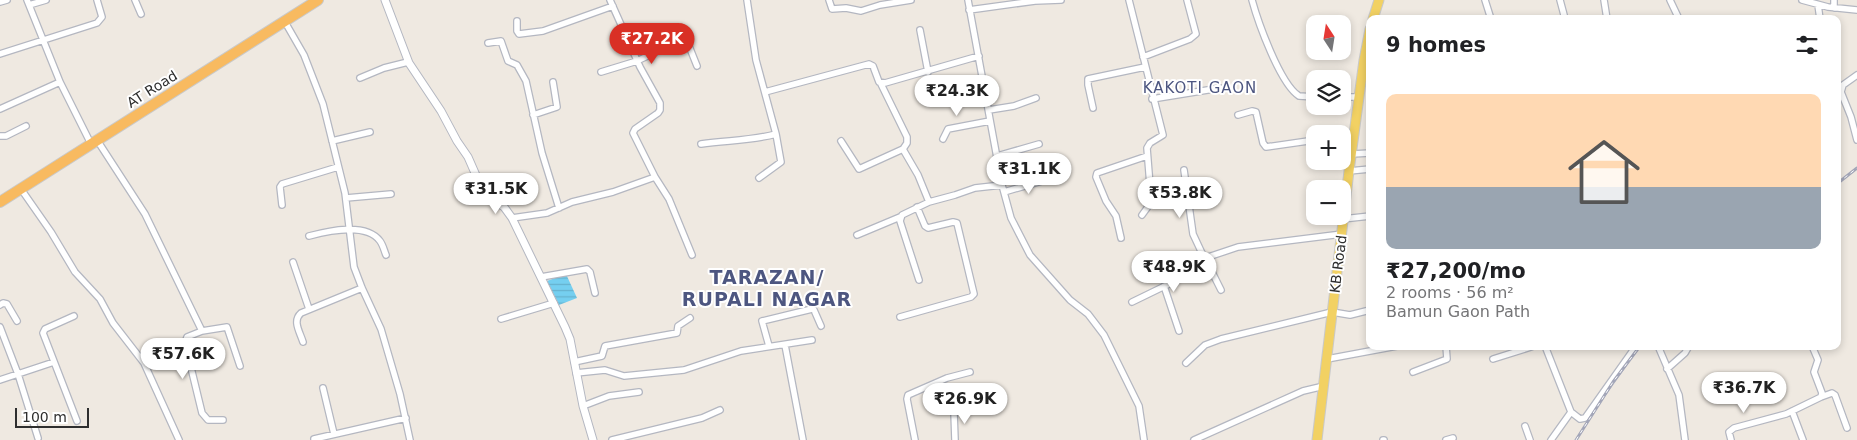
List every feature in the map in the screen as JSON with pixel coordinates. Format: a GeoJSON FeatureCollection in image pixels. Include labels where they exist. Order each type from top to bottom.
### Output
{"type":"FeatureCollection","features":[{"type":"Feature","properties":{"kind":"highway","name":"AT Road"},"geometry":{"type":"LineString","coordinates":[[0,202],[318,0]]}},
{"type":"Feature","properties":{"kind":"main road"},"geometry":{"type":"LineString","coordinates":[[1374,15],[1379,0]]}},
{"type":"Feature","properties":{"kind":"main road","name":"KB Road"},"geometry":{"type":"LineString","coordinates":[[1348,180],[1366,54]]}},
{"type":"Feature","properties":{"kind":"main road","name":"KB Road"},"geometry":{"type":"LineString","coordinates":[[1317,440],[1343,225]]}},
{"type":"Feature","properties":{"kind":"street"},"geometry":{"type":"LineString","coordinates":[[0,2],[7,0]]}},
{"type":"Feature","properties":{"kind":"street"},"geometry":{"type":"LineString","coordinates":[[46,0],[28,3],[60,82],[94,142],[145,214],[202,331]]}},
{"type":"Feature","properties":{"kind":"street"},"geometry":{"type":"LineString","coordinates":[[0,54],[97,22],[102,16],[97,0]]}},
{"type":"Feature","properties":{"kind":"street"},"geometry":{"type":"LineString","coordinates":[[134,0],[141,14]]}},
{"type":"Feature","properties":{"kind":"street"},"geometry":{"type":"LineString","coordinates":[[385,0],[408,62],[441,110],[457,141],[468,157],[482,189],[488,196],[504,207],[512,218],[568,332],[583,406],[593,440]]}},
{"type":"Feature","properties":{"kind":"street"},"geometry":{"type":"LineString","coordinates":[[747,0],[755,52],[782,162],[758,178]]}},
{"type":"Feature","properties":{"kind":"street"},"geometry":{"type":"LineString","coordinates":[[829,0],[832,9],[846,8],[858,11],[911,0]]}},
{"type":"Feature","properties":{"kind":"street"},"geometry":{"type":"LineString","coordinates":[[968,0],[980,56],[1002,185],[1011,218],[1030,255],[1070,300],[1093,320],[1112,349],[1139,406],[1144,440]]}},
{"type":"Feature","properties":{"kind":"street"},"geometry":{"type":"LineString","coordinates":[[969,10],[1061,0]]}},
{"type":"Feature","properties":{"kind":"street"},"geometry":{"type":"LineString","coordinates":[[1128,0],[1163,136],[1148,146],[1147,156],[1152,198],[1142,215]]}},
{"type":"Feature","properties":{"kind":"street"},"geometry":{"type":"LineString","coordinates":[[1143,57],[1190,39],[1196,34],[1187,0]]}},
{"type":"Feature","properties":{"kind":"street"},"geometry":{"type":"LineString","coordinates":[[1252,0],[1264,35],[1292,90],[1299,96],[1306,96]]}},
{"type":"Feature","properties":{"kind":"street"},"geometry":{"type":"LineString","coordinates":[[1485,0],[1490,15]]}},
{"type":"Feature","properties":{"kind":"street"},"geometry":{"type":"LineString","coordinates":[[1560,0],[1564,15]]}},
{"type":"Feature","properties":{"kind":"street"},"geometry":{"type":"LineString","coordinates":[[1604,0],[1606,15]]}},
{"type":"Feature","properties":{"kind":"street"},"geometry":{"type":"LineString","coordinates":[[1670,0],[1677,15]]}},
{"type":"Feature","properties":{"kind":"street"},"geometry":{"type":"LineString","coordinates":[[1802,0],[1834,8],[1857,10]]}},
{"type":"Feature","properties":{"kind":"street"},"geometry":{"type":"LineString","coordinates":[[1834,0],[1834,8]]}},
{"type":"Feature","properties":{"kind":"street"},"geometry":{"type":"LineString","coordinates":[[517,21],[517,32],[519,34],[543,31],[611,3],[660,106],[658,114],[636,129],[633,134],[655,177],[669,199],[692,255]]}},
{"type":"Feature","properties":{"kind":"street"},"geometry":{"type":"LineString","coordinates":[[1818,5],[1819,15]]}},
{"type":"Feature","properties":{"kind":"street"},"geometry":{"type":"LineString","coordinates":[[285,22],[298,42],[323,104],[346,198],[353,262],[380,329],[406,418],[410,440]]}},
{"type":"Feature","properties":{"kind":"street"},"geometry":{"type":"LineString","coordinates":[[920,30],[928,72]]}},
{"type":"Feature","properties":{"kind":"street"},"geometry":{"type":"LineString","coordinates":[[601,72],[637,61],[683,39],[687,42],[697,66]]}},
{"type":"Feature","properties":{"kind":"street"},"geometry":{"type":"LineString","coordinates":[[488,43],[501,41],[508,62],[517,65],[526,81],[542,153],[559,208]]}},
{"type":"Feature","properties":{"kind":"street"},"geometry":{"type":"LineString","coordinates":[[881,84],[980,56]]}},
{"type":"Feature","properties":{"kind":"street"},"geometry":{"type":"LineString","coordinates":[[360,78],[384,68],[408,62]]}},
{"type":"Feature","properties":{"kind":"street"},"geometry":{"type":"LineString","coordinates":[[765,92],[869,64],[873,66],[878,81],[907,137],[906,144],[903,149],[859,169],[841,142]]}},
{"type":"Feature","properties":{"kind":"street"},"geometry":{"type":"LineString","coordinates":[[1093,108],[1088,79],[1145,67]]}},
{"type":"Feature","properties":{"kind":"street"},"geometry":{"type":"LineString","coordinates":[[1841,88],[1857,75]]}},
{"type":"Feature","properties":{"kind":"street"},"geometry":{"type":"LineString","coordinates":[[0,109],[60,82]]}},
{"type":"Feature","properties":{"kind":"street"},"geometry":{"type":"LineString","coordinates":[[533,115],[557,107],[553,82]]}},
{"type":"Feature","properties":{"kind":"street"},"geometry":{"type":"LineString","coordinates":[[1152,99],[1220,88]]}},
{"type":"Feature","properties":{"kind":"street"},"geometry":{"type":"LineString","coordinates":[[1351,97],[1359,97]]}},
{"type":"Feature","properties":{"kind":"street"},"geometry":{"type":"LineString","coordinates":[[989,110],[1014,106],[1036,98]]}},
{"type":"Feature","properties":{"kind":"street"},"geometry":{"type":"LineString","coordinates":[[1841,102],[1851,117],[1857,140]]}},
{"type":"Feature","properties":{"kind":"street"},"geometry":{"type":"LineString","coordinates":[[1238,115],[1252,111],[1256,112],[1263,143],[1266,147],[1306,141]]}},
{"type":"Feature","properties":{"kind":"street"},"geometry":{"type":"LineString","coordinates":[[943,139],[947,130],[990,121]]}},
{"type":"Feature","properties":{"kind":"street"},"geometry":{"type":"LineString","coordinates":[[0,136],[6,136],[26,126]]}},
{"type":"Feature","properties":{"kind":"street"},"geometry":{"type":"LineString","coordinates":[[332,141],[370,132]]}},
{"type":"Feature","properties":{"kind":"street"},"geometry":{"type":"LineString","coordinates":[[701,144],[756,140],[776,134]]}},
{"type":"Feature","properties":{"kind":"street"},"geometry":{"type":"LineString","coordinates":[[1351,135],[1355,134]]}},
{"type":"Feature","properties":{"kind":"street"},"geometry":{"type":"LineString","coordinates":[[997,156],[1039,144]]}},
{"type":"Feature","properties":{"kind":"street"},"geometry":{"type":"LineString","coordinates":[[903,149],[920,180],[929,202]]}},
{"type":"Feature","properties":{"kind":"street"},"geometry":{"type":"LineString","coordinates":[[1352,154],[1366,153]]}},
{"type":"Feature","properties":{"kind":"street"},"geometry":{"type":"LineString","coordinates":[[1121,238],[1116,216],[1103,194],[1096,177],[1097,173],[1147,156]]}},
{"type":"Feature","properties":{"kind":"street"},"geometry":{"type":"LineString","coordinates":[[282,205],[280,187],[282,184],[338,167]]}},
{"type":"Feature","properties":{"kind":"street"},"geometry":{"type":"LineString","coordinates":[[1349,171],[1366,169]]}},
{"type":"Feature","properties":{"kind":"street"},"geometry":{"type":"LineString","coordinates":[[1184,170],[1193,234],[1221,290]]}},
{"type":"Feature","properties":{"kind":"street"},"geometry":{"type":"LineString","coordinates":[[512,218],[546,213],[572,202],[613,192],[655,177]]}},
{"type":"Feature","properties":{"kind":"street"},"geometry":{"type":"LineString","coordinates":[[1004,192],[1049,178]]}},
{"type":"Feature","properties":{"kind":"street"},"geometry":{"type":"LineString","coordinates":[[857,235],[900,217],[904,213],[929,202],[978,187],[1002,185]]}},
{"type":"Feature","properties":{"kind":"street"},"geometry":{"type":"LineString","coordinates":[[21,189],[55,238],[74,272],[100,299],[118,330],[144,364],[179,440]]}},
{"type":"Feature","properties":{"kind":"street"},"geometry":{"type":"LineString","coordinates":[[346,198],[391,194]]}},
{"type":"Feature","properties":{"kind":"street"},"geometry":{"type":"LineString","coordinates":[[900,317],[971,297],[974,294],[957,223],[951,222],[928,228],[918,207]]}},
{"type":"Feature","properties":{"kind":"street"},"geometry":{"type":"LineString","coordinates":[[1351,217],[1366,216]]}},
{"type":"Feature","properties":{"kind":"street"},"geometry":{"type":"LineString","coordinates":[[900,217],[918,280]]}},
{"type":"Feature","properties":{"kind":"street"},"geometry":{"type":"LineString","coordinates":[[309,236],[336,230],[350,229],[365,232],[377,238],[383,246],[386,255]]}},
{"type":"Feature","properties":{"kind":"street"},"geometry":{"type":"LineString","coordinates":[[1206,260],[1223,251],[1238,247],[1342,234]]}},
{"type":"Feature","properties":{"kind":"street"},"geometry":{"type":"LineString","coordinates":[[1132,302],[1206,266],[1206,260]]}},
{"type":"Feature","properties":{"kind":"street"},"geometry":{"type":"LineString","coordinates":[[293,262],[309,309]]}},
{"type":"Feature","properties":{"kind":"street"},"geometry":{"type":"LineString","coordinates":[[541,277],[587,269],[595,293]]}},
{"type":"Feature","properties":{"kind":"street"},"geometry":{"type":"LineString","coordinates":[[1164,286],[1179,331]]}},
{"type":"Feature","properties":{"kind":"street"},"geometry":{"type":"LineString","coordinates":[[303,342],[296,319],[301,313],[362,288]]}},
{"type":"Feature","properties":{"kind":"street"},"geometry":{"type":"LineString","coordinates":[[0,305],[3,303],[7,304],[16,321]]}},
{"type":"Feature","properties":{"kind":"street"},"geometry":{"type":"LineString","coordinates":[[501,319],[554,303]]}},
{"type":"Feature","properties":{"kind":"street"},"geometry":{"type":"LineString","coordinates":[[769,346],[762,322],[812,309],[821,326]]}},
{"type":"Feature","properties":{"kind":"street"},"geometry":{"type":"LineString","coordinates":[[1186,363],[1205,345],[1213,342],[1332,312],[1350,315],[1366,311]]}},
{"type":"Feature","properties":{"kind":"street"},"geometry":{"type":"LineString","coordinates":[[74,316],[44,330],[44,335],[77,421]]}},
{"type":"Feature","properties":{"kind":"street"},"geometry":{"type":"LineString","coordinates":[[574,362],[602,356],[605,346],[677,332],[678,326],[690,318]]}},
{"type":"Feature","properties":{"kind":"street"},"geometry":{"type":"LineString","coordinates":[[0,327],[18,374],[38,438]]}},
{"type":"Feature","properties":{"kind":"street"},"geometry":{"type":"LineString","coordinates":[[223,420],[208,420],[203,415],[186,337],[202,331],[227,327],[240,366]]}},
{"type":"Feature","properties":{"kind":"street"},"geometry":{"type":"LineString","coordinates":[[576,373],[605,370],[624,376],[684,370],[741,351],[812,340]]}},
{"type":"Feature","properties":{"kind":"street"},"geometry":{"type":"LineString","coordinates":[[785,345],[803,440]]}},
{"type":"Feature","properties":{"kind":"street"},"geometry":{"type":"LineString","coordinates":[[1327,359],[1375,350]]}},
{"type":"Feature","properties":{"kind":"street"},"geometry":{"type":"LineString","coordinates":[[1413,372],[1447,360],[1446,350]]}},
{"type":"Feature","properties":{"kind":"street"},"geometry":{"type":"LineString","coordinates":[[1494,359],[1520,350]]}},
{"type":"Feature","properties":{"kind":"street"},"geometry":{"type":"LineString","coordinates":[[1548,350],[1571,412],[1580,419],[1585,418],[1633,350]]}},
{"type":"Feature","properties":{"kind":"street"},"geometry":{"type":"LineString","coordinates":[[1660,350],[1680,401],[1685,440]]}},
{"type":"Feature","properties":{"kind":"street"},"geometry":{"type":"LineString","coordinates":[[1667,369],[1687,350]]}},
{"type":"Feature","properties":{"kind":"street"},"geometry":{"type":"LineString","coordinates":[[1814,350],[1818,360],[1814,372],[1822,393],[1821,397]]}},
{"type":"Feature","properties":{"kind":"street"},"geometry":{"type":"LineString","coordinates":[[0,380],[54,362]]}},
{"type":"Feature","properties":{"kind":"street"},"geometry":{"type":"LineString","coordinates":[[915,440],[907,397],[947,378],[970,372]]}},
{"type":"Feature","properties":{"kind":"street"},"geometry":{"type":"LineString","coordinates":[[1194,440],[1307,390],[1324,386]]}},
{"type":"Feature","properties":{"kind":"street"},"geometry":{"type":"LineString","coordinates":[[323,388],[334,434]]}},
{"type":"Feature","properties":{"kind":"street"},"geometry":{"type":"LineString","coordinates":[[583,406],[610,396],[639,392]]}},
{"type":"Feature","properties":{"kind":"street"},"geometry":{"type":"LineString","coordinates":[[1731,440],[1730,432],[1734,428],[1792,412],[1832,393],[1835,395],[1847,428]]}},
{"type":"Feature","properties":{"kind":"street"},"geometry":{"type":"LineString","coordinates":[[612,440],[702,418],[720,410]]}},
{"type":"Feature","properties":{"kind":"street"},"geometry":{"type":"LineString","coordinates":[[954,412],[956,440]]}},
{"type":"Feature","properties":{"kind":"street"},"geometry":{"type":"LineString","coordinates":[[1551,440],[1571,412]]}},
{"type":"Feature","properties":{"kind":"street"},"geometry":{"type":"LineString","coordinates":[[1792,412],[1803,440]]}},
{"type":"Feature","properties":{"kind":"street"},"geometry":{"type":"LineString","coordinates":[[314,438],[406,418]]}},
{"type":"Feature","properties":{"kind":"street"},"geometry":{"type":"LineString","coordinates":[[1525,426],[1530,440]]}},
{"type":"Feature","properties":{"kind":"street"},"geometry":{"type":"LineString","coordinates":[[1446,440],[1454,438]]}},
{"type":"Feature","properties":{"kind":"water"},"geometry":{"type":"Polygon","coordinates":[[[566,274],[577,298],[559,305],[547,281],[566,274]]]}},
{"type":"Feature","properties":{"kind":"railway"},"geometry":{"type":"LineString","coordinates":[[1841,181],[1857,168]]}},
{"type":"Feature","properties":{"kind":"railway"},"geometry":{"type":"LineString","coordinates":[[1576,440],[1613,382],[1637,350]]}},
{"type":"Feature","properties":{"kind":"district","name":"KAKOTI GAON"},"geometry":{"type":"Point","coordinates":[1200,88]}},
{"type":"Feature","properties":{"kind":"district","name":"TARAZAN/ RUPALI NAGAR"},"geometry":{"type":"Point","coordinates":[767,288]}}]}
